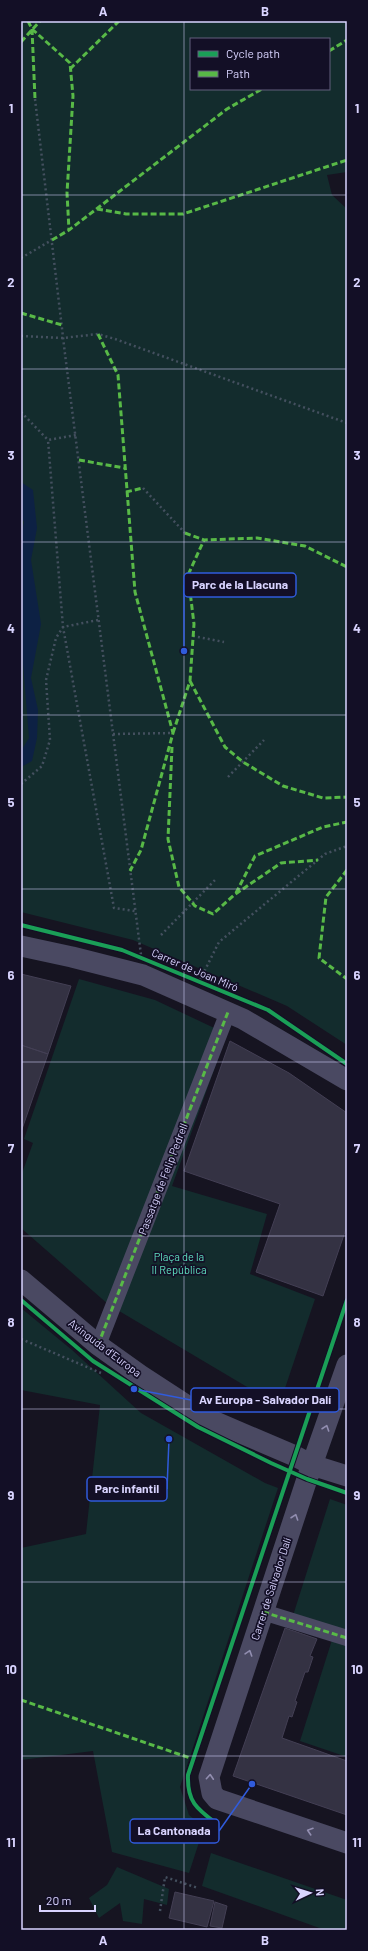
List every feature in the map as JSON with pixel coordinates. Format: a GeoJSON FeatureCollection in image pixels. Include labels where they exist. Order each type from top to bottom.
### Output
{"type":"FeatureCollection","features":[{"type":"Feature","properties":{"kind":"street"},"geometry":{"type":"LineString","coordinates":[[21,946],[143,975],[243,1019],[347,1080]]}},
{"type":"Feature","properties":{"kind":"street","name":"Passatge de Felip Pedrell"},"geometry":{"type":"LineString","coordinates":[[98,1346],[228,1012]]}},
{"type":"Feature","properties":{"kind":"street","name":"Avinguda d'Europa"},"geometry":{"type":"LineString","coordinates":[[21,1280],[98,1346],[206,1418],[295,1456],[312,1465],[347,1476]]}},
{"type":"Feature","properties":{"kind":"street","name":"Carrer de Salvador Dalí"},"geometry":{"type":"LineString","coordinates":[[347,1365],[312,1465],[209,1777],[212,1793],[217,1799],[347,1843]]}},
{"type":"Feature","properties":{"kind":"street"},"geometry":{"type":"LineString","coordinates":[[263,1612],[347,1638]]}},
{"type":"Feature","properties":{"kind":"path"},"geometry":{"type":"LineString","coordinates":[[35,99],[63,338],[141,958]]}},
{"type":"Feature","properties":{"kind":"path"},"geometry":{"type":"LineString","coordinates":[[21,258],[52,240]]}},
{"type":"Feature","properties":{"kind":"path"},"geometry":{"type":"LineString","coordinates":[[21,336],[63,338],[98,334],[347,423]]}},
{"type":"Feature","properties":{"kind":"path"},"geometry":{"type":"LineString","coordinates":[[21,412],[48,440],[63,627],[114,908],[136,911]]}},
{"type":"Feature","properties":{"kind":"path"},"geometry":{"type":"LineString","coordinates":[[48,440],[76,435]]}},
{"type":"Feature","properties":{"kind":"path"},"geometry":{"type":"LineString","coordinates":[[143,488],[185,533]]}},
{"type":"Feature","properties":{"kind":"path"},"geometry":{"type":"LineString","coordinates":[[21,784],[42,766],[50,740],[46,680],[56,638],[63,627],[98,620]]}},
{"type":"Feature","properties":{"kind":"path"},"geometry":{"type":"LineString","coordinates":[[193,636],[224,642]]}},
{"type":"Feature","properties":{"kind":"path"},"geometry":{"type":"LineString","coordinates":[[114,734],[173,733]]}},
{"type":"Feature","properties":{"kind":"path"},"geometry":{"type":"LineString","coordinates":[[228,777],[264,740]]}},
{"type":"Feature","properties":{"kind":"path"},"geometry":{"type":"LineString","coordinates":[[199,982],[218,942],[325,854],[347,846]]}},
{"type":"Feature","properties":{"kind":"path"},"geometry":{"type":"LineString","coordinates":[[161,935],[215,880]]}},
{"type":"Feature","properties":{"kind":"path"},"geometry":{"type":"LineString","coordinates":[[21,1339],[107,1376]]}},
{"type":"Feature","properties":{"kind":"path"},"geometry":{"type":"LineString","coordinates":[[160,1911],[165,1878],[198,1888]]}},
{"type":"Feature","properties":{"kind":"green space"},"geometry":{"type":"Polygon","coordinates":[[[21,21],[347,21],[347,172],[327,175],[332,195],[347,209],[347,1045],[287,1006],[133,940],[21,912],[21,21]]]}},
{"type":"Feature","properties":{"kind":"green space","name":"Plaça de la II República"},"geometry":{"type":"Polygon","coordinates":[[[79,979],[155,1000],[227,1034],[172,1186],[267,1214],[250,1274],[315,1299],[279,1406],[109,1305],[21,1228],[21,1176],[33,1143],[24,1139],[79,979]]]}},
{"type":"Feature","properties":{"kind":"green space"},"geometry":{"type":"Polygon","coordinates":[[[21,1308],[72,1350],[141,1413],[265,1483],[278,1488],[180,1787],[189,1815],[204,1827],[189,1873],[112,1852],[93,1751],[21,1760],[21,1548],[86,1534],[100,1405],[21,1390],[21,1308]]]}},
{"type":"Feature","properties":{"kind":"green space"},"geometry":{"type":"Polygon","coordinates":[[[330,1499],[347,1505],[347,1757],[300,1741],[332,1640],[290,1625],[330,1499]]]}},
{"type":"Feature","properties":{"kind":"green space"},"geometry":{"type":"Polygon","coordinates":[[[211,1853],[347,1900],[347,1930],[325,1930],[202,1886],[211,1853]]]}},
{"type":"Feature","properties":{"kind":"green space"},"geometry":{"type":"Polygon","coordinates":[[[117,1867],[169,1889],[167,1905],[144,1899],[142,1924],[123,1921],[120,1903],[99,1918],[89,1898],[107,1885],[117,1867]]]}},
{"type":"Feature","properties":{"kind":"water"},"geometry":{"type":"Polygon","coordinates":[[[21,482],[33,490],[37,528],[31,560],[41,624],[31,678],[38,710],[37,738],[32,761],[21,767],[21,751],[29,738],[21,638],[21,536],[24,522],[21,517],[21,482]]]}},
{"type":"Feature","properties":{"kind":"building"},"geometry":{"type":"Polygon","coordinates":[[[21,974],[71,986],[48,1054],[21,1045],[21,974]]]}},
{"type":"Feature","properties":{"kind":"building"},"geometry":{"type":"Polygon","coordinates":[[[230,1041],[289,1073],[347,1113],[347,1226],[323,1296],[256,1272],[280,1204],[184,1171],[230,1041]]]}},
{"type":"Feature","properties":{"kind":"building"},"geometry":{"type":"Polygon","coordinates":[[[21,1045],[48,1054],[21,1132],[21,1045]]]}},
{"type":"Feature","properties":{"kind":"building"},"geometry":{"type":"Polygon","coordinates":[[[285,1628],[317,1639],[310,1656],[313,1657],[308,1672],[305,1672],[295,1701],[297,1702],[292,1717],[289,1716],[282,1738],[347,1761],[347,1815],[233,1776],[285,1628]]]}},
{"type":"Feature","properties":{"kind":"building"},"geometry":{"type":"Polygon","coordinates":[[[175,1892],[214,1901],[207,1927],[169,1918],[175,1892]]]}},
{"type":"Feature","properties":{"kind":"building"},"geometry":{"type":"Polygon","coordinates":[[[215,1902],[227,1906],[222,1928],[210,1926],[215,1902]]]}},
{"type":"Feature","properties":{"kind":"marked path"},"geometry":{"type":"LineString","coordinates":[[28,21],[32,29],[35,99]]}},
{"type":"Feature","properties":{"kind":"marked path"},"geometry":{"type":"LineString","coordinates":[[21,42],[40,21]]}},
{"type":"Feature","properties":{"kind":"marked path"},"geometry":{"type":"LineString","coordinates":[[70,69],[119,21]]}},
{"type":"Feature","properties":{"kind":"marked path"},"geometry":{"type":"LineString","coordinates":[[32,29],[70,63],[73,96],[67,193],[69,230]]}},
{"type":"Feature","properties":{"kind":"marked path"},"geometry":{"type":"LineString","coordinates":[[330,50],[347,40]]}},
{"type":"Feature","properties":{"kind":"marked path"},"geometry":{"type":"LineString","coordinates":[[52,240],[69,230],[227,109],[260,90]]}},
{"type":"Feature","properties":{"kind":"marked path"},"geometry":{"type":"LineString","coordinates":[[97,209],[126,214],[183,214],[347,160]]}},
{"type":"Feature","properties":{"kind":"marked path"},"geometry":{"type":"LineString","coordinates":[[21,313],[62,325]]}},
{"type":"Feature","properties":{"kind":"marked path"},"geometry":{"type":"LineString","coordinates":[[98,334],[118,375],[135,592],[173,733],[141,850],[130,871]]}},
{"type":"Feature","properties":{"kind":"marked path"},"geometry":{"type":"LineString","coordinates":[[79,460],[124,468]]}},
{"type":"Feature","properties":{"kind":"marked path"},"geometry":{"type":"LineString","coordinates":[[126,492],[143,488]]}},
{"type":"Feature","properties":{"kind":"marked path"},"geometry":{"type":"LineString","coordinates":[[185,533],[204,540],[257,538],[305,546],[347,567]]}},
{"type":"Feature","properties":{"kind":"marked path"},"geometry":{"type":"LineString","coordinates":[[173,733],[190,681],[194,624],[188,575],[204,540]]}},
{"type":"Feature","properties":{"kind":"marked path"},"geometry":{"type":"LineString","coordinates":[[190,681],[225,747],[243,762],[283,786],[323,798],[347,797]]}},
{"type":"Feature","properties":{"kind":"marked path"},"geometry":{"type":"LineString","coordinates":[[172,747],[168,839],[179,887],[195,906],[213,914],[234,895],[281,863],[318,860]]}},
{"type":"Feature","properties":{"kind":"marked path"},"geometry":{"type":"LineString","coordinates":[[236,893],[255,856],[323,827],[347,822]]}},
{"type":"Feature","properties":{"kind":"marked path"},"geometry":{"type":"LineString","coordinates":[[347,870],[326,897],[319,958],[347,979]]}},
{"type":"Feature","properties":{"kind":"marked path"},"geometry":{"type":"LineString","coordinates":[[98,1345],[228,1012]]}},
{"type":"Feature","properties":{"kind":"marked path"},"geometry":{"type":"LineString","coordinates":[[263,1612],[347,1638]]}},
{"type":"Feature","properties":{"kind":"marked path"},"geometry":{"type":"LineString","coordinates":[[21,1700],[193,1759]]}},
{"type":"Feature","properties":{"kind":"cycle path","name":"Carrer de Joan Miró"},"geometry":{"type":"LineString","coordinates":[[21,925],[122,950],[268,1010],[347,1064]]}},
{"type":"Feature","properties":{"kind":"cycle path"},"geometry":{"type":"LineString","coordinates":[[21,1300],[93,1361],[198,1427],[307,1479],[347,1493]]}},
{"type":"Feature","properties":{"kind":"cycle path"},"geometry":{"type":"LineString","coordinates":[[217,1824],[204,1814],[191,1798],[189,1792],[188,1775],[347,1300]]}},
{"type":"Feature","properties":{"kind":"place","name":"Parc de la Llacuna"},"geometry":{"type":"Point","coordinates":[184,651]}},
{"type":"Feature","properties":{"kind":"place","name":"Av Europa - Salvador Dalí"},"geometry":{"type":"Point","coordinates":[134,1389]}},
{"type":"Feature","properties":{"kind":"place","name":"Parc infantil"},"geometry":{"type":"Point","coordinates":[169,1439]}},
{"type":"Feature","properties":{"kind":"place","name":"La Cantonada"},"geometry":{"type":"Point","coordinates":[252,1784]}}]}
